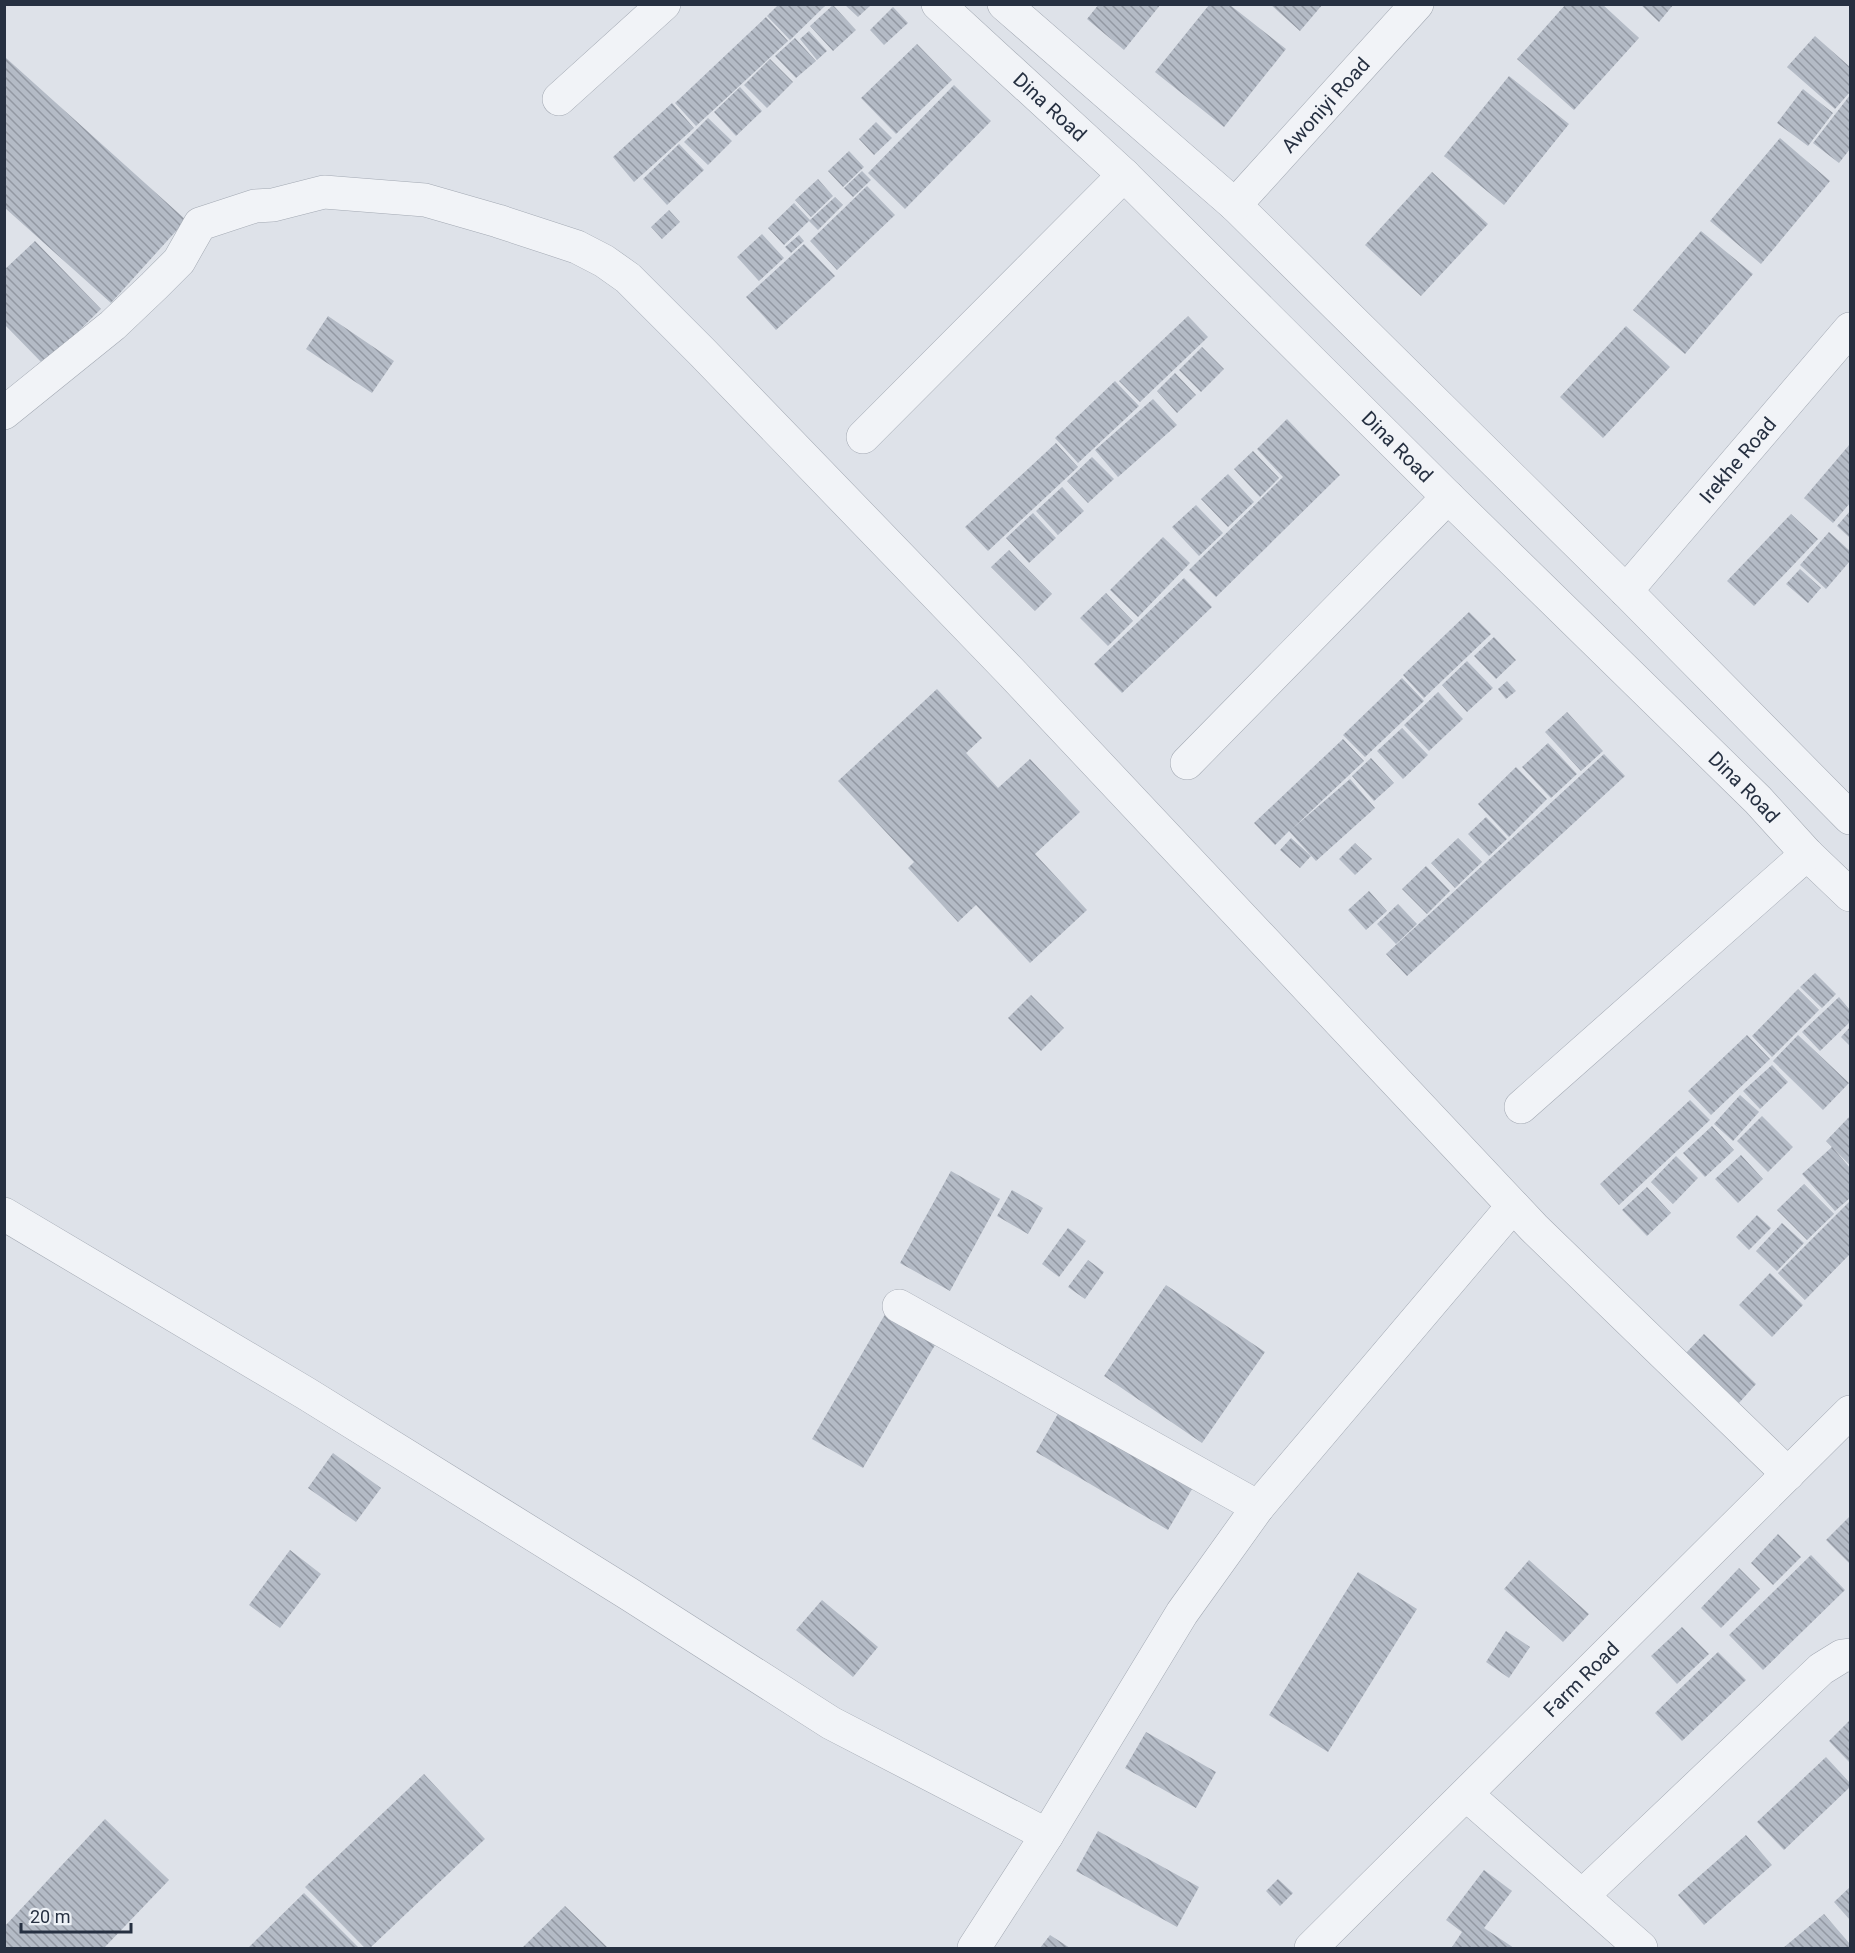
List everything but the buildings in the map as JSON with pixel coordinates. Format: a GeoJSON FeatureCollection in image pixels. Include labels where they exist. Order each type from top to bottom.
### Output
{"type":"FeatureCollection","features":[{"type":"Feature","properties":{"kind":"street"},"geometry":{"type":"LineString","coordinates":[[560,99],[664,4]]}},
{"type":"Feature","properties":{"kind":"street","name":"Dina Road"},"geometry":{"type":"LineString","coordinates":[[938,4],[1124,175],[1448,497],[1758,800],[1807,854],[1851,895]]}},
{"type":"Feature","properties":{"kind":"street"},"geometry":{"type":"LineString","coordinates":[[1004,4],[1235,205],[1626,591],[1851,818]]}},
{"type":"Feature","properties":{"kind":"street","name":"Awoniyi Road"},"geometry":{"type":"LineString","coordinates":[[1235,205],[1417,4]]}},
{"type":"Feature","properties":{"kind":"street"},"geometry":{"type":"LineString","coordinates":[[863,437],[1124,175]]}},
{"type":"Feature","properties":{"kind":"street"},"geometry":{"type":"LineString","coordinates":[[4,413],[113,325],[154,286],[179,261],[200,224],[255,206],[273,205],[324,192],[424,200],[498,221],[577,248],[604,261],[628,278],[702,352],[1010,671],[1513,1206],[1788,1474]]}},
{"type":"Feature","properties":{"kind":"street","name":"Irekhe Road"},"geometry":{"type":"LineString","coordinates":[[1626,591],[1851,329]]}},
{"type":"Feature","properties":{"kind":"street"},"geometry":{"type":"LineString","coordinates":[[1187,763],[1448,497]]}},
{"type":"Feature","properties":{"kind":"street"},"geometry":{"type":"LineString","coordinates":[[1521,1107],[1807,854]]}},
{"type":"Feature","properties":{"kind":"street"},"geometry":{"type":"LineString","coordinates":[[974,1948],[1047,1835],[1182,1613],[1258,1507],[1513,1206]]}},
{"type":"Feature","properties":{"kind":"street"},"geometry":{"type":"LineString","coordinates":[[4,1214],[317,1400],[831,1723],[1047,1835]]}},
{"type":"Feature","properties":{"kind":"street"},"geometry":{"type":"LineString","coordinates":[[899,1306],[1258,1507]]}},
{"type":"Feature","properties":{"kind":"street","name":"Farm Road"},"geometry":{"type":"LineString","coordinates":[[1311,1948],[1851,1412]]}},
{"type":"Feature","properties":{"kind":"street"},"geometry":{"type":"LineString","coordinates":[[1582,1896],[1821,1669],[1842,1656],[1851,1655]]}},
{"type":"Feature","properties":{"kind":"street"},"geometry":{"type":"LineString","coordinates":[[1467,1795],[1641,1948]]}}]}
